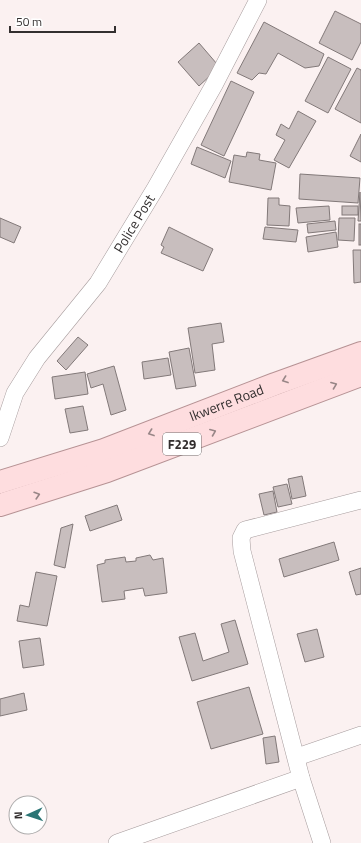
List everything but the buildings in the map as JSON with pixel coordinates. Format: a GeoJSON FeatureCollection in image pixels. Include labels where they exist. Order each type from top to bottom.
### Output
{"type":"FeatureCollection","features":[{"type":"Feature","properties":{"kind":"main road","name":"Ikwerre Road"},"geometry":{"type":"LineString","coordinates":[[0,482],[104,450],[275,384],[361,353]]}},
{"type":"Feature","properties":{"kind":"main road","name":"F229"},"geometry":{"type":"LineString","coordinates":[[0,506],[142,459],[361,375]]}},
{"type":"Feature","properties":{"kind":"street","name":"Police Post"},"geometry":{"type":"LineString","coordinates":[[0,438],[15,393],[37,358],[98,283],[155,189],[214,85],[258,0]]}},
{"type":"Feature","properties":{"kind":"street"},"geometry":{"type":"LineString","coordinates":[[322,843],[301,778],[242,551],[241,538],[245,530],[361,500]]}},
{"type":"Feature","properties":{"kind":"street"},"geometry":{"type":"LineString","coordinates":[[297,758],[361,735]]}},
{"type":"Feature","properties":{"kind":"street"},"geometry":{"type":"LineString","coordinates":[[117,843],[301,778]]}}]}
